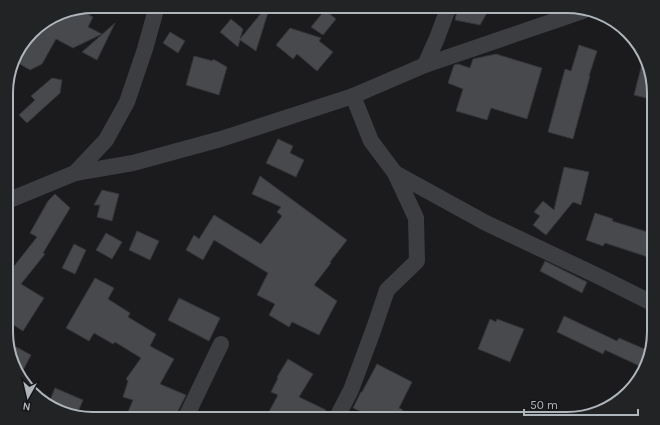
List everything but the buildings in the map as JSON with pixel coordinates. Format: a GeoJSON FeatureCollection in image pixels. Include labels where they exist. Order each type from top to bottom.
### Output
{"type":"FeatureCollection","features":[{"type":"Feature","properties":{"kind":"street"},"geometry":{"type":"LineString","coordinates":[[75,173],[106,140],[127,102],[155,13]]}},
{"type":"Feature","properties":{"kind":"street"},"geometry":{"type":"LineString","coordinates":[[425,66],[446,13]]}},
{"type":"Feature","properties":{"kind":"street"},"geometry":{"type":"LineString","coordinates":[[13,199],[75,173],[133,163],[221,139],[353,96],[425,66],[575,14]]}},
{"type":"Feature","properties":{"kind":"street"},"geometry":{"type":"LineString","coordinates":[[340,412],[351,390],[374,331],[387,290],[417,261],[416,218],[395,173],[372,141],[353,96]]}},
{"type":"Feature","properties":{"kind":"street"},"geometry":{"type":"LineString","coordinates":[[395,173],[486,223],[647,300]]}},
{"type":"Feature","properties":{"kind":"street"},"geometry":{"type":"LineString","coordinates":[[188,412],[222,344]]}}]}
